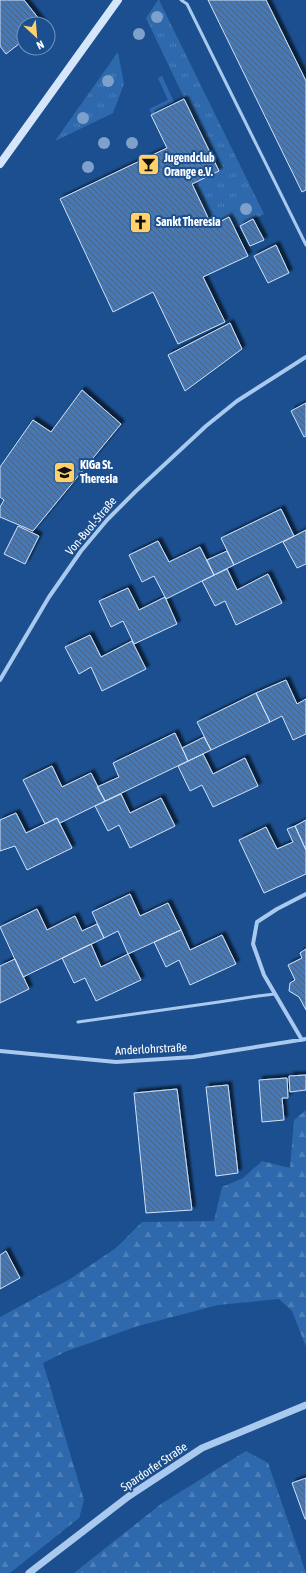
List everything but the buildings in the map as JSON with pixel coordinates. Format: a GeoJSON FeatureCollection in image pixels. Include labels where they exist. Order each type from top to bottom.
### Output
{"type":"FeatureCollection","features":[{"type":"Feature","properties":{"kind":"main road"},"geometry":{"type":"LineString","coordinates":[[0,164],[118,0]]}},
{"type":"Feature","properties":{"kind":"street","name":"Von-Buol-Straße"},"geometry":{"type":"LineString","coordinates":[[0,680],[49,598],[81,551],[107,520],[142,485],[224,411],[250,392],[306,357]]}},
{"type":"Feature","properties":{"kind":"street","name":"Anderlohrstraße"},"geometry":{"type":"LineString","coordinates":[[0,1051],[116,1062],[193,1057],[304,1040],[264,975],[252,944],[257,922],[277,908],[306,894]]}},
{"type":"Feature","properties":{"kind":"street","name":"Spardorfer Straße"},"geometry":{"type":"LineString","coordinates":[[29,1573],[129,1496],[202,1448],[306,1405]]}},
{"type":"Feature","properties":{"kind":"lane"},"geometry":{"type":"LineString","coordinates":[[181,0],[187,4],[306,245]]}},
{"type":"Feature","properties":{"kind":"lane"},"geometry":{"type":"LineString","coordinates":[[78,1022],[275,994]]}},
{"type":"Feature","properties":{"kind":"green space"},"geometry":{"type":"Polygon","coordinates":[[[158,0],[264,214],[235,228],[229,217],[212,226],[192,184],[219,171],[146,18],[158,0]]]}},
{"type":"Feature","properties":{"kind":"green space"},"geometry":{"type":"Polygon","coordinates":[[[118,52],[124,84],[113,113],[55,141],[118,52]]]}},
{"type":"Feature","properties":{"kind":"green space"},"geometry":{"type":"Polygon","coordinates":[[[162,76],[174,102],[152,114],[149,109],[168,100],[158,78],[162,76]]]}},
{"type":"Feature","properties":{"kind":"green space"},"geometry":{"type":"Polygon","coordinates":[[[306,1110],[306,1347],[292,1311],[279,1299],[218,1305],[138,1326],[67,1351],[43,1363],[84,1500],[79,1518],[10,1573],[0,1573],[0,1317],[70,1279],[116,1248],[142,1222],[214,1221],[222,1187],[243,1178],[262,1161],[290,1168],[294,1120],[306,1110]]]}},
{"type":"Feature","properties":{"kind":"green space"},"geometry":{"type":"Polygon","coordinates":[[[246,1451],[268,1463],[306,1573],[74,1573],[161,1504],[246,1451]]]}},
{"type":"Feature","properties":{"kind":"place","name":"Jugendclub Orange e.V."},"geometry":{"type":"Point","coordinates":[149,165]}},
{"type":"Feature","properties":{"kind":"place","name":"Sankt Theresia"},"geometry":{"type":"Point","coordinates":[140,222]}},
{"type":"Feature","properties":{"kind":"place","name":"KiGa St. Theresia"},"geometry":{"type":"Point","coordinates":[64,472]}}]}
